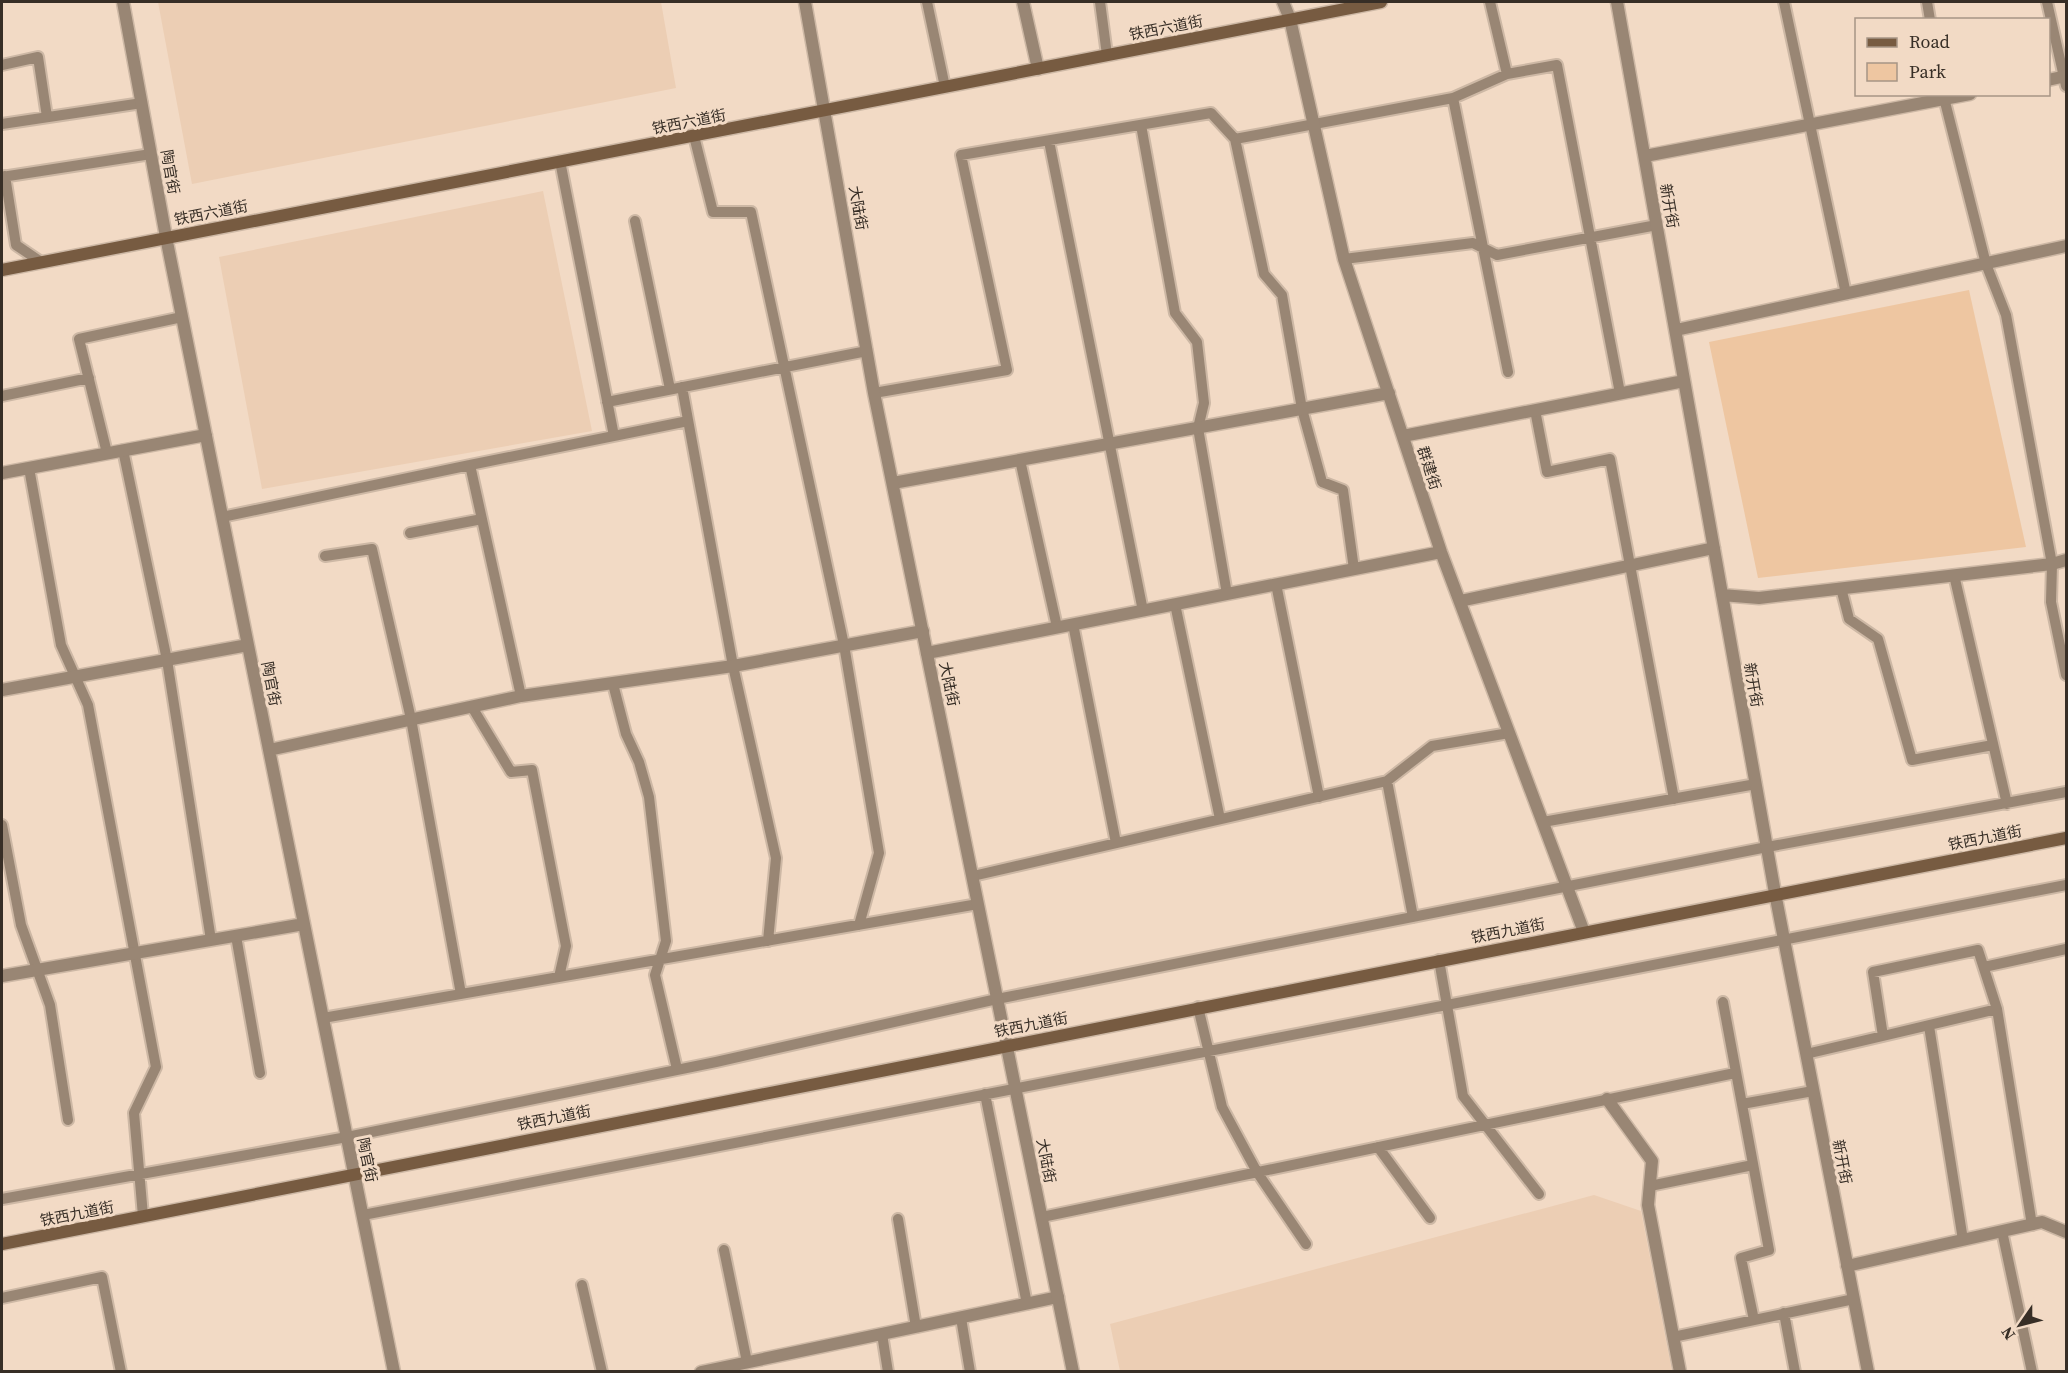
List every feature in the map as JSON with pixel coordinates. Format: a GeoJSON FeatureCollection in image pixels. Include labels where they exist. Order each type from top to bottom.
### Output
{"type":"FeatureCollection","features":[{"type":"Feature","properties":{"kind":"main road","name":"铁西六道街"},"geometry":{"type":"LineString","coordinates":[[2,270],[1381,2]]}},
{"type":"Feature","properties":{"kind":"main road","name":"铁西九道街"},"geometry":{"type":"LineString","coordinates":[[2,1244],[1775,893],[2067,838]]}},
{"type":"Feature","properties":{"kind":"street","name":"陶官街"},"geometry":{"type":"LineString","coordinates":[[123,2],[166,237],[394,1371]]}},
{"type":"Feature","properties":{"kind":"street","name":"大陆街"},"geometry":{"type":"LineString","coordinates":[[805,2],[826,110],[874,393],[1073,1371]]}},
{"type":"Feature","properties":{"kind":"street"},"geometry":{"type":"LineString","coordinates":[[1023,2],[1038,69]]}},
{"type":"Feature","properties":{"kind":"street","name":"群建街"},"geometry":{"type":"LineString","coordinates":[[1283,2],[1290,19],[1344,260],[1441,552],[1584,932]]}},
{"type":"Feature","properties":{"kind":"street","name":"新开街"},"geometry":{"type":"LineString","coordinates":[[1617,2],[1775,893],[1868,1371]]}},
{"type":"Feature","properties":{"kind":"street"},"geometry":{"type":"LineString","coordinates":[[2050,80],[2066,80]]}},
{"type":"Feature","properties":{"kind":"street"},"geometry":{"type":"LineString","coordinates":[[1645,156],[1943,97]]}},
{"type":"Feature","properties":{"kind":"street"},"geometry":{"type":"LineString","coordinates":[[1676,330],[2067,246]]}},
{"type":"Feature","properties":{"kind":"street"},"geometry":{"type":"LineString","coordinates":[[1403,436],[1684,381]]}},
{"type":"Feature","properties":{"kind":"street"},"geometry":{"type":"LineString","coordinates":[[893,483],[1389,393]]}},
{"type":"Feature","properties":{"kind":"street"},"geometry":{"type":"LineString","coordinates":[[2,473],[206,435]]}},
{"type":"Feature","properties":{"kind":"street"},"geometry":{"type":"LineString","coordinates":[[1460,601],[1714,548]]}},
{"type":"Feature","properties":{"kind":"street"},"geometry":{"type":"LineString","coordinates":[[927,653],[1441,552]]}},
{"type":"Feature","properties":{"kind":"street"},"geometry":{"type":"LineString","coordinates":[[1722,595],[1759,597],[2052,564],[2067,560]]}},
{"type":"Feature","properties":{"kind":"street"},"geometry":{"type":"LineString","coordinates":[[269,750],[521,696],[733,666],[923,631]]}},
{"type":"Feature","properties":{"kind":"street"},"geometry":{"type":"LineString","coordinates":[[2,690],[248,645]]}},
{"type":"Feature","properties":{"kind":"street"},"geometry":{"type":"LineString","coordinates":[[2,976],[304,924]]}},
{"type":"Feature","properties":{"kind":"street"},"geometry":{"type":"LineString","coordinates":[[1607,1099],[1652,1161],[1648,1205],[1680,1371]]}},
{"type":"Feature","properties":{"kind":"street"},"geometry":{"type":"LineString","coordinates":[[1847,1266],[2042,1222],[2067,1232]]}},
{"type":"Feature","properties":{"kind":"street"},"geometry":{"type":"LineString","coordinates":[[701,1371],[748,1367],[882,1334],[1058,1297]]}},
{"type":"Feature","properties":{"kind":"lane"},"geometry":{"type":"LineString","coordinates":[[927,2],[945,87]]}},
{"type":"Feature","properties":{"kind":"lane"},"geometry":{"type":"LineString","coordinates":[[1100,2],[1107,55]]}},
{"type":"Feature","properties":{"kind":"lane"},"geometry":{"type":"LineString","coordinates":[[1490,2],[1507,74]]}},
{"type":"Feature","properties":{"kind":"lane"},"geometry":{"type":"LineString","coordinates":[[1784,2],[1846,294]]}},
{"type":"Feature","properties":{"kind":"lane"},"geometry":{"type":"LineString","coordinates":[[1927,2],[1930,18]]}},
{"type":"Feature","properties":{"kind":"lane"},"geometry":{"type":"LineString","coordinates":[[2047,2],[2066,80]]}},
{"type":"Feature","properties":{"kind":"lane"},"geometry":{"type":"LineString","coordinates":[[2,65],[38,57],[47,117]]}},
{"type":"Feature","properties":{"kind":"lane"},"geometry":{"type":"LineString","coordinates":[[1235,139],[1314,126],[1453,98],[1507,74],[1557,65],[1620,393]]}},
{"type":"Feature","properties":{"kind":"lane"},"geometry":{"type":"LineString","coordinates":[[1943,97],[1986,264],[2006,315],[2052,564],[2051,602],[2067,675]]}},
{"type":"Feature","properties":{"kind":"lane"},"geometry":{"type":"LineString","coordinates":[[1453,98],[1508,372]]}},
{"type":"Feature","properties":{"kind":"lane"},"geometry":{"type":"LineString","coordinates":[[2,124],[142,103]]}},
{"type":"Feature","properties":{"kind":"lane"},"geometry":{"type":"LineString","coordinates":[[874,393],[1007,370],[961,155],[1211,113],[1235,139],[1264,274],[1282,295],[1302,409],[1322,482],[1343,490],[1354,569]]}},
{"type":"Feature","properties":{"kind":"lane"},"geometry":{"type":"LineString","coordinates":[[1141,125],[1175,313],[1197,342],[1204,403],[1198,428],[1227,594]]}},
{"type":"Feature","properties":{"kind":"lane"},"geometry":{"type":"LineString","coordinates":[[693,136],[713,212],[751,212],[844,645],[879,854],[859,925]]}},
{"type":"Feature","properties":{"kind":"lane"},"geometry":{"type":"LineString","coordinates":[[1049,141],[1143,610]]}},
{"type":"Feature","properties":{"kind":"lane"},"geometry":{"type":"LineString","coordinates":[[41,262],[16,245],[3,177],[151,154]]}},
{"type":"Feature","properties":{"kind":"lane"},"geometry":{"type":"LineString","coordinates":[[560,161],[614,436]]}},
{"type":"Feature","properties":{"kind":"lane"},"geometry":{"type":"LineString","coordinates":[[636,221],[670,389]]}},
{"type":"Feature","properties":{"kind":"lane"},"geometry":{"type":"LineString","coordinates":[[1344,260],[1473,243],[1497,255],[1657,225]]}},
{"type":"Feature","properties":{"kind":"lane"},"geometry":{"type":"LineString","coordinates":[[107,453],[79,339],[182,317]]}},
{"type":"Feature","properties":{"kind":"lane"},"geometry":{"type":"LineString","coordinates":[[607,402],[867,351]]}},
{"type":"Feature","properties":{"kind":"lane"},"geometry":{"type":"LineString","coordinates":[[2,396],[89,378]]}},
{"type":"Feature","properties":{"kind":"lane"},"geometry":{"type":"LineString","coordinates":[[682,387],[733,666],[776,858],[768,941]]}},
{"type":"Feature","properties":{"kind":"lane"},"geometry":{"type":"LineString","coordinates":[[1535,410],[1547,472],[1610,459],[1674,799]]}},
{"type":"Feature","properties":{"kind":"lane"},"geometry":{"type":"LineString","coordinates":[[222,517],[688,421]]}},
{"type":"Feature","properties":{"kind":"lane"},"geometry":{"type":"LineString","coordinates":[[123,450],[167,660],[211,940]]}},
{"type":"Feature","properties":{"kind":"lane"},"geometry":{"type":"LineString","coordinates":[[1020,460],[1057,627]]}},
{"type":"Feature","properties":{"kind":"lane"},"geometry":{"type":"LineString","coordinates":[[470,465],[521,696]]}},
{"type":"Feature","properties":{"kind":"lane"},"geometry":{"type":"LineString","coordinates":[[30,468],[61,645],[88,705],[156,1067],[134,1113],[143,1216]]}},
{"type":"Feature","properties":{"kind":"lane"},"geometry":{"type":"LineString","coordinates":[[410,533],[482,519]]}},
{"type":"Feature","properties":{"kind":"lane"},"geometry":{"type":"LineString","coordinates":[[325,556],[372,549],[411,719],[461,994]]}},
{"type":"Feature","properties":{"kind":"lane"},"geometry":{"type":"LineString","coordinates":[[1954,575],[2007,804]]}},
{"type":"Feature","properties":{"kind":"lane"},"geometry":{"type":"LineString","coordinates":[[1276,584],[1319,797]]}},
{"type":"Feature","properties":{"kind":"lane"},"geometry":{"type":"LineString","coordinates":[[1842,588],[1849,620],[1878,639],[1912,760],[1993,745]]}},
{"type":"Feature","properties":{"kind":"lane"},"geometry":{"type":"LineString","coordinates":[[1175,604],[1220,819]]}},
{"type":"Feature","properties":{"kind":"lane"},"geometry":{"type":"LineString","coordinates":[[1073,624],[1116,843]]}},
{"type":"Feature","properties":{"kind":"lane"},"geometry":{"type":"LineString","coordinates":[[614,684],[626,734],[639,762],[649,797],[666,941],[655,975],[677,1070]]}},
{"type":"Feature","properties":{"kind":"lane"},"geometry":{"type":"LineString","coordinates":[[472,706],[511,771],[532,770],[566,946],[559,977]]}},
{"type":"Feature","properties":{"kind":"lane"},"geometry":{"type":"LineString","coordinates":[[973,876],[1387,781],[1432,746],[1509,733]]}},
{"type":"Feature","properties":{"kind":"lane"},"geometry":{"type":"LineString","coordinates":[[1387,781],[1413,917]]}},
{"type":"Feature","properties":{"kind":"lane"},"geometry":{"type":"LineString","coordinates":[[1543,822],[1756,784]]}},
{"type":"Feature","properties":{"kind":"lane"},"geometry":{"type":"LineString","coordinates":[[2,1199],[347,1137],[677,1070],[997,999],[1767,847],[2067,792]]}},
{"type":"Feature","properties":{"kind":"lane"},"geometry":{"type":"LineString","coordinates":[[2,825],[21,925],[50,1005],[68,1120]]}},
{"type":"Feature","properties":{"kind":"lane"},"geometry":{"type":"LineString","coordinates":[[363,1215],[2067,885]]}},
{"type":"Feature","properties":{"kind":"lane"},"geometry":{"type":"LineString","coordinates":[[323,1018],[978,904]]}},
{"type":"Feature","properties":{"kind":"lane"},"geometry":{"type":"LineString","coordinates":[[236,936],[260,1073]]}},
{"type":"Feature","properties":{"kind":"lane"},"geometry":{"type":"LineString","coordinates":[[1984,967],[2067,949]]}},
{"type":"Feature","properties":{"kind":"lane"},"geometry":{"type":"LineString","coordinates":[[1883,1036],[1873,972],[1978,950],[1997,1010],[2032,1225]]}},
{"type":"Feature","properties":{"kind":"lane"},"geometry":{"type":"LineString","coordinates":[[1439,960],[1463,1096],[1539,1194]]}},
{"type":"Feature","properties":{"kind":"lane"},"geometry":{"type":"LineString","coordinates":[[1723,1002],[1769,1250],[1741,1258],[1754,1320]]}},
{"type":"Feature","properties":{"kind":"lane"},"geometry":{"type":"LineString","coordinates":[[1198,1007],[1222,1107],[1257,1172],[1306,1244]]}},
{"type":"Feature","properties":{"kind":"lane"},"geometry":{"type":"LineString","coordinates":[[1806,1054],[1997,1010]]}},
{"type":"Feature","properties":{"kind":"lane"},"geometry":{"type":"LineString","coordinates":[[1929,1026],[1963,1240]]}},
{"type":"Feature","properties":{"kind":"lane"},"geometry":{"type":"LineString","coordinates":[[1042,1217],[1736,1073]]}},
{"type":"Feature","properties":{"kind":"lane"},"geometry":{"type":"LineString","coordinates":[[1742,1104],[1814,1091]]}},
{"type":"Feature","properties":{"kind":"lane"},"geometry":{"type":"LineString","coordinates":[[985,1094],[1027,1304]]}},
{"type":"Feature","properties":{"kind":"lane"},"geometry":{"type":"LineString","coordinates":[[1378,1147],[1430,1218]]}},
{"type":"Feature","properties":{"kind":"lane"},"geometry":{"type":"LineString","coordinates":[[1650,1186],[1753,1165]]}},
{"type":"Feature","properties":{"kind":"lane"},"geometry":{"type":"LineString","coordinates":[[898,1219],[916,1327]]}},
{"type":"Feature","properties":{"kind":"lane"},"geometry":{"type":"LineString","coordinates":[[2002,1231],[2032,1371]]}},
{"type":"Feature","properties":{"kind":"lane"},"geometry":{"type":"LineString","coordinates":[[724,1250],[748,1367]]}},
{"type":"Feature","properties":{"kind":"lane"},"geometry":{"type":"LineString","coordinates":[[2,1298],[102,1277],[121,1371]]}},
{"type":"Feature","properties":{"kind":"lane"},"geometry":{"type":"LineString","coordinates":[[582,1285],[602,1371]]}},
{"type":"Feature","properties":{"kind":"lane"},"geometry":{"type":"LineString","coordinates":[[1673,1337],[1854,1299]]}},
{"type":"Feature","properties":{"kind":"lane"},"geometry":{"type":"LineString","coordinates":[[1784,1313],[1795,1371]]}},
{"type":"Feature","properties":{"kind":"lane"},"geometry":{"type":"LineString","coordinates":[[960,1318],[970,1371]]}},
{"type":"Feature","properties":{"kind":"lane"},"geometry":{"type":"LineString","coordinates":[[882,1334],[888,1371]]}},
{"type":"Feature","properties":{"kind":"shaded area"},"geometry":{"type":"Polygon","coordinates":[[[158,2],[661,2],[676,88],[192,184],[158,2]]]}},
{"type":"Feature","properties":{"kind":"shaded area"},"geometry":{"type":"Polygon","coordinates":[[[543,191],[592,431],[262,489],[219,257],[543,191]]]}},
{"type":"Feature","properties":{"kind":"shaded area"},"geometry":{"type":"Polygon","coordinates":[[[1594,1195],[1641,1211],[1672,1371],[1120,1371],[1110,1324],[1594,1195]]]}},
{"type":"Feature","properties":{"kind":"green space"},"geometry":{"type":"Polygon","coordinates":[[[1969,290],[2026,547],[1758,578],[1709,342],[1969,290]]]}}]}
